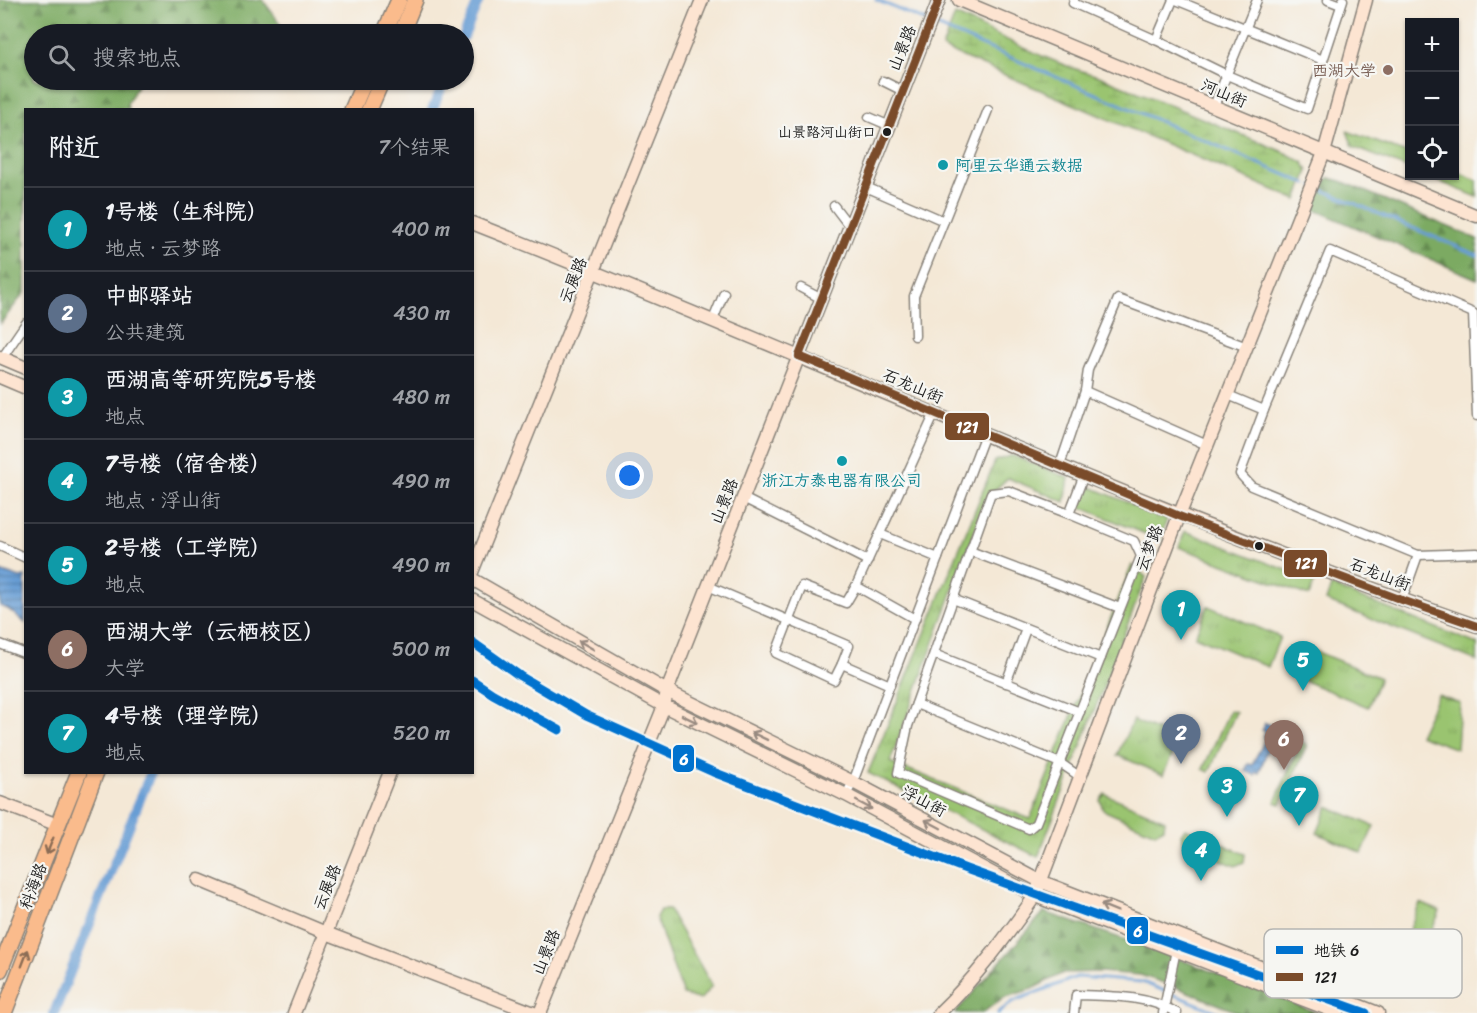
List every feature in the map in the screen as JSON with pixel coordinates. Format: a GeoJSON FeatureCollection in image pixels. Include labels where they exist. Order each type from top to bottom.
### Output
{"type":"FeatureCollection","features":[{"type":"Feature","properties":{"kind":"highway"},"geometry":{"type":"LineString","coordinates":[[388,24],[399,0]]}},
{"type":"Feature","properties":{"kind":"highway"},"geometry":{"type":"LineString","coordinates":[[405,24],[415,0]]}},
{"type":"Feature","properties":{"kind":"highway"},"geometry":{"type":"LineString","coordinates":[[353,108],[361,90]]}},
{"type":"Feature","properties":{"kind":"highway"},"geometry":{"type":"LineString","coordinates":[[370,108],[378,90]]}},
{"type":"Feature","properties":{"kind":"highway","name":"科海路"},"geometry":{"type":"LineString","coordinates":[[0,970],[78,774]]}},
{"type":"Feature","properties":{"kind":"highway","name":"科海路"},"geometry":{"type":"LineString","coordinates":[[4,1013],[95,774]]}},
{"type":"Feature","properties":{"kind":"street","name":"云展路"},"geometry":{"type":"LineString","coordinates":[[474,567],[702,0]]}},
{"type":"Feature","properties":{"kind":"street","name":"山景路"},"geometry":{"type":"LineString","coordinates":[[540,1013],[664,706],[667,691],[939,0]]}},
{"type":"Feature","properties":{"kind":"street","name":"河山街"},"geometry":{"type":"LineString","coordinates":[[959,0],[1477,216]]}},
{"type":"Feature","properties":{"kind":"street"},"geometry":{"type":"LineString","coordinates":[[1156,40],[1174,0],[1323,60]]}},
{"type":"Feature","properties":{"kind":"street"},"geometry":{"type":"LineString","coordinates":[[1214,106],[1257,0]]}},
{"type":"Feature","properties":{"kind":"street"},"geometry":{"type":"LineString","coordinates":[[1071,1],[1307,110],[1342,3],[1328,0]]}},
{"type":"Feature","properties":{"kind":"street","name":"云梦路"},"geometry":{"type":"LineString","coordinates":[[939,1013],[964,990],[1035,896],[1179,516],[1324,153],[1366,0]]}},
{"type":"Feature","properties":{"kind":"street"},"geometry":{"type":"LineString","coordinates":[[883,81],[903,91]]}},
{"type":"Feature","properties":{"kind":"street"},"geometry":{"type":"LineString","coordinates":[[915,336],[914,296],[988,110]]}},
{"type":"Feature","properties":{"kind":"street"},"geometry":{"type":"LineString","coordinates":[[869,117],[890,126]]}},
{"type":"Feature","properties":{"kind":"street"},"geometry":{"type":"LineString","coordinates":[[866,187],[944,221]]}},
{"type":"Feature","properties":{"kind":"street"},"geometry":{"type":"LineString","coordinates":[[834,206],[850,227]]}},
{"type":"Feature","properties":{"kind":"street","name":"石龙山街"},"geometry":{"type":"LineString","coordinates":[[474,224],[713,320],[1179,516],[1477,626]]}},
{"type":"Feature","properties":{"kind":"street"},"geometry":{"type":"LineString","coordinates":[[1477,416],[1473,313],[1330,251],[1240,474],[1251,486],[1418,555],[1477,553]]}},
{"type":"Feature","properties":{"kind":"street"},"geometry":{"type":"LineString","coordinates":[[801,288],[822,299]]}},
{"type":"Feature","properties":{"kind":"street"},"geometry":{"type":"LineString","coordinates":[[713,320],[724,293]]}},
{"type":"Feature","properties":{"kind":"street"},"geometry":{"type":"LineString","coordinates":[[1060,465],[1085,391],[1088,370],[1118,299],[1247,347]]}},
{"type":"Feature","properties":{"kind":"street"},"geometry":{"type":"LineString","coordinates":[[24,326],[1,357],[24,367]]}},
{"type":"Feature","properties":{"kind":"street"},"geometry":{"type":"LineString","coordinates":[[0,377],[24,387]]}},
{"type":"Feature","properties":{"kind":"street"},"geometry":{"type":"LineString","coordinates":[[1085,391],[1207,445]]}},
{"type":"Feature","properties":{"kind":"street"},"geometry":{"type":"LineString","coordinates":[[1228,395],[1264,410]]}},
{"type":"Feature","properties":{"kind":"street"},"geometry":{"type":"LineString","coordinates":[[708,586],[788,620],[849,646],[834,681],[776,653],[788,620],[802,586],[846,603],[868,561],[935,413]]}},
{"type":"Feature","properties":{"kind":"street"},"geometry":{"type":"LineString","coordinates":[[846,795],[853,782],[985,434]]}},
{"type":"Feature","properties":{"kind":"street"},"geometry":{"type":"LineString","coordinates":[[1069,514],[1084,476]]}},
{"type":"Feature","properties":{"kind":"street"},"geometry":{"type":"LineString","coordinates":[[1010,491],[1134,541],[1141,556],[1036,823],[1029,830],[898,773],[908,726],[970,551],[991,493],[1010,491]]}},
{"type":"Feature","properties":{"kind":"street"},"geometry":{"type":"LineString","coordinates":[[743,498],[868,561]]}},
{"type":"Feature","properties":{"kind":"street"},"geometry":{"type":"LineString","coordinates":[[880,534],[938,558]]}},
{"type":"Feature","properties":{"kind":"street"},"geometry":{"type":"LineString","coordinates":[[0,546],[24,557]]}},
{"type":"Feature","properties":{"kind":"street"},"geometry":{"type":"LineString","coordinates":[[970,551],[1120,608]]}},
{"type":"Feature","properties":{"kind":"street"},"geometry":{"type":"LineString","coordinates":[[1402,600],[1418,555]]}},
{"type":"Feature","properties":{"kind":"street","name":"浮山街"},"geometry":{"type":"LineString","coordinates":[[474,580],[667,691],[853,782],[1040,881],[1264,968]]}},
{"type":"Feature","properties":{"kind":"street"},"geometry":{"type":"LineString","coordinates":[[856,586],[915,620]]}},
{"type":"Feature","properties":{"kind":"street"},"geometry":{"type":"LineString","coordinates":[[953,599],[1101,658]]}},
{"type":"Feature","properties":{"kind":"street","name":"浮山街"},"geometry":{"type":"LineString","coordinates":[[474,601],[664,706],[846,795],[1035,896],[1264,984]]}},
{"type":"Feature","properties":{"kind":"street"},"geometry":{"type":"LineString","coordinates":[[1006,683],[1026,628]]}},
{"type":"Feature","properties":{"kind":"street"},"geometry":{"type":"LineString","coordinates":[[0,644],[24,653]]}},
{"type":"Feature","properties":{"kind":"street"},"geometry":{"type":"LineString","coordinates":[[10,648],[24,647]]}},
{"type":"Feature","properties":{"kind":"street"},"geometry":{"type":"LineString","coordinates":[[933,654],[1080,712]]}},
{"type":"Feature","properties":{"kind":"street"},"geometry":{"type":"LineString","coordinates":[[842,664],[890,685]]}},
{"type":"Feature","properties":{"kind":"street"},"geometry":{"type":"LineString","coordinates":[[916,704],[1060,763],[1079,776]]}},
{"type":"Feature","properties":{"kind":"street","name":"云展路"},"geometry":{"type":"LineString","coordinates":[[294,1013],[389,774]]}},
{"type":"Feature","properties":{"kind":"street"},"geometry":{"type":"LineString","coordinates":[[0,803],[58,825]]}},
{"type":"Feature","properties":{"kind":"street"},"geometry":{"type":"LineString","coordinates":[[199,880],[326,933],[534,1013]]}},
{"type":"Feature","properties":{"kind":"street"},"geometry":{"type":"LineString","coordinates":[[1165,1005],[1176,950]]}},
{"type":"Feature","properties":{"kind":"street"},"geometry":{"type":"LineString","coordinates":[[1074,1013],[1076,995],[1119,996],[1165,1005],[1177,1013]]}},
{"type":"Feature","properties":{"kind":"street","name":"浮山街"},"geometry":{"type":"LineString","coordinates":[[1299,998],[1338,1013]]}},
{"type":"Feature","properties":{"kind":"street","name":"浮山街"},"geometry":{"type":"LineString","coordinates":[[1340,998],[1378,1013]]}},
{"type":"Feature","properties":{"kind":"green space"},"geometry":{"type":"Polygon","coordinates":[[[0,0],[263,0],[280,24],[24,24],[24,90],[135,90],[127,104],[128,108],[24,108],[24,293],[0,324],[0,0]]]}},
{"type":"Feature","properties":{"kind":"green space"},"geometry":{"type":"Polygon","coordinates":[[[955,15],[1044,57],[1099,76],[1286,153],[1304,163],[1308,171],[1297,200],[942,48],[955,15]]]}},
{"type":"Feature","properties":{"kind":"green space"},"geometry":{"type":"Polygon","coordinates":[[[1347,131],[1405,153],[1405,167],[1353,147],[1347,131]]]}},
{"type":"Feature","properties":{"kind":"green space"},"geometry":{"type":"Polygon","coordinates":[[[1459,173],[1477,180],[1477,197],[1436,180],[1459,180],[1459,173]]]}},
{"type":"Feature","properties":{"kind":"green space"},"geometry":{"type":"Polygon","coordinates":[[[1329,178],[1477,239],[1477,279],[1315,210],[1313,205],[1317,194],[1329,178]]]}},
{"type":"Feature","properties":{"kind":"green space"},"geometry":{"type":"Polygon","coordinates":[[[1012,455],[1069,478],[1065,502],[1008,478],[987,497],[890,762],[1030,819],[1132,565],[1146,577],[1038,857],[868,773],[995,461],[1012,455]]]}},
{"type":"Feature","properties":{"kind":"green space"},"geometry":{"type":"Polygon","coordinates":[[[1091,487],[1167,519],[1160,540],[1080,507],[1091,487]]]}},
{"type":"Feature","properties":{"kind":"green space"},"geometry":{"type":"Polygon","coordinates":[[[1185,531],[1315,581],[1309,596],[1179,547],[1185,531]]]}},
{"type":"Feature","properties":{"kind":"green space"},"geometry":{"type":"Polygon","coordinates":[[[1331,586],[1477,644],[1477,661],[1326,601],[1331,586]]]}},
{"type":"Feature","properties":{"kind":"green space"},"geometry":{"type":"Polygon","coordinates":[[[1208,606],[1280,637],[1268,667],[1195,636],[1208,606]]]}},
{"type":"Feature","properties":{"kind":"green space"},"geometry":{"type":"Polygon","coordinates":[[[1305,647],[1380,678],[1368,707],[1293,676],[1305,647]]]}},
{"type":"Feature","properties":{"kind":"green space"},"geometry":{"type":"Polygon","coordinates":[[[1438,695],[1460,703],[1457,749],[1419,735],[1438,695]]]}},
{"type":"Feature","properties":{"kind":"green space"},"geometry":{"type":"Polygon","coordinates":[[[1230,710],[1236,712],[1209,772],[1203,769],[1230,710]]]}},
{"type":"Feature","properties":{"kind":"green space"},"geometry":{"type":"Polygon","coordinates":[[[1133,720],[1179,740],[1163,775],[1117,755],[1133,720]]]}},
{"type":"Feature","properties":{"kind":"green space"},"geometry":{"type":"Polygon","coordinates":[[[1301,742],[1307,745],[1281,804],[1275,802],[1301,742]]]}},
{"type":"Feature","properties":{"kind":"green space"},"geometry":{"type":"Polygon","coordinates":[[[1105,794],[1165,820],[1164,828],[1155,833],[1103,810],[1100,800],[1105,794]]]}},
{"type":"Feature","properties":{"kind":"green space"},"geometry":{"type":"Polygon","coordinates":[[[1328,807],[1374,826],[1362,853],[1317,833],[1328,807]]]}},
{"type":"Feature","properties":{"kind":"green space"},"geometry":{"type":"Polygon","coordinates":[[[1185,828],[1245,854],[1244,862],[1235,866],[1184,844],[1181,834],[1185,828]]]}},
{"type":"Feature","properties":{"kind":"green space"},"geometry":{"type":"Polygon","coordinates":[[[1420,903],[1440,911],[1432,929],[1410,929],[1420,903]]]}},
{"type":"Feature","properties":{"kind":"green space"},"geometry":{"type":"Polygon","coordinates":[[[660,910],[669,910],[712,986],[700,1000],[683,995],[656,917],[660,910]]]}},
{"type":"Feature","properties":{"kind":"green space"},"geometry":{"type":"Polygon","coordinates":[[[1044,912],[1167,954],[1264,992],[1264,998],[1280,998],[1318,1013],[1239,1013],[1140,975],[1100,972],[1063,973],[1032,989],[1003,998],[982,1013],[955,1013],[1044,912]]]}},
{"type":"Feature","properties":{"kind":"water"},"geometry":{"type":"Polygon","coordinates":[[[0,571],[24,577],[24,622],[8,609],[0,606],[0,571]]]}},
{"type":"Feature","properties":{"kind":"water"},"geometry":{"type":"Polygon","coordinates":[[[1265,723],[1277,728],[1274,735],[1271,734],[1272,738],[1259,773],[1256,772],[1255,775],[1245,771],[1248,764],[1252,765],[1264,742],[1265,731],[1262,730],[1265,723]]]}},
{"type":"Feature","properties":{"kind":"waterway"},"geometry":{"type":"LineString","coordinates":[[469,24],[479,0]]}},
{"type":"Feature","properties":{"kind":"waterway"},"geometry":{"type":"LineString","coordinates":[[876,0],[926,21]]}},
{"type":"Feature","properties":{"kind":"waterway"},"geometry":{"type":"LineString","coordinates":[[932,24],[1307,184]]}},
{"type":"Feature","properties":{"kind":"waterway"},"geometry":{"type":"LineString","coordinates":[[433,108],[441,90]]}},
{"type":"Feature","properties":{"kind":"waterway"},"geometry":{"type":"LineString","coordinates":[[1313,186],[1477,255]]}},
{"type":"Feature","properties":{"kind":"waterway"},"geometry":{"type":"LineString","coordinates":[[54,1013],[150,774]]}},
{"type":"Feature","properties":{"kind":"waterway"},"geometry":{"type":"LineString","coordinates":[[998,1013],[1014,1001],[1077,977],[1142,982],[1220,1013]]}},
{"type":"Feature","properties":{"kind":"metro line","name":"6"},"geometry":{"type":"LineString","coordinates":[[474,643],[520,676],[586,715],[713,772],[966,869],[1264,976]]}},
{"type":"Feature","properties":{"kind":"metro line","name":"6"},"geometry":{"type":"LineString","coordinates":[[474,681],[559,730]]}},
{"type":"Feature","properties":{"kind":"metro line","name":"6"},"geometry":{"type":"LineString","coordinates":[[1324,998],[1366,1013]]}},
{"type":"Feature","properties":{"kind":"transit line","name":"121"},"geometry":{"type":"LineString","coordinates":[[799,356],[939,0]]}},
{"type":"Feature","properties":{"kind":"transit line","name":"121"},"geometry":{"type":"LineString","coordinates":[[799,356],[1179,516],[1477,626]]}},
{"type":"Feature","properties":{"kind":"place","name":"西湖大学"},"geometry":{"type":"Point","coordinates":[1388,70]}},
{"type":"Feature","properties":{"kind":"place","name":"山景路河山街口"},"geometry":{"type":"Point","coordinates":[887,132]}},
{"type":"Feature","properties":{"kind":"place","name":"阿里云华通云数据"},"geometry":{"type":"Point","coordinates":[943,165]}},
{"type":"Feature","properties":{"kind":"place","name":"浙江方泰电器有限公司"},"geometry":{"type":"Point","coordinates":[842,461]}},
{"type":"Feature","properties":{"kind":"place","name":"1号楼（生科院）"},"geometry":{"type":"Point","coordinates":[1181,640]}},
{"type":"Feature","properties":{"kind":"place","name":"2号楼（工学院）"},"geometry":{"type":"Point","coordinates":[1303,691]}},
{"type":"Feature","properties":{"kind":"place","name":"中邮驿站"},"geometry":{"type":"Point","coordinates":[1181,764]}},
{"type":"Feature","properties":{"kind":"place","name":"西湖大学（云栖校区）"},"geometry":{"type":"Point","coordinates":[1284,770]}},
{"type":"Feature","properties":{"kind":"place","name":"西湖高等研究院5号楼"},"geometry":{"type":"Point","coordinates":[1227,817]}},
{"type":"Feature","properties":{"kind":"place","name":"4号楼（理学院）"},"geometry":{"type":"Point","coordinates":[1299,826]}},
{"type":"Feature","properties":{"kind":"place","name":"7号楼（宿舍楼）"},"geometry":{"type":"Point","coordinates":[1201,881]}}]}
